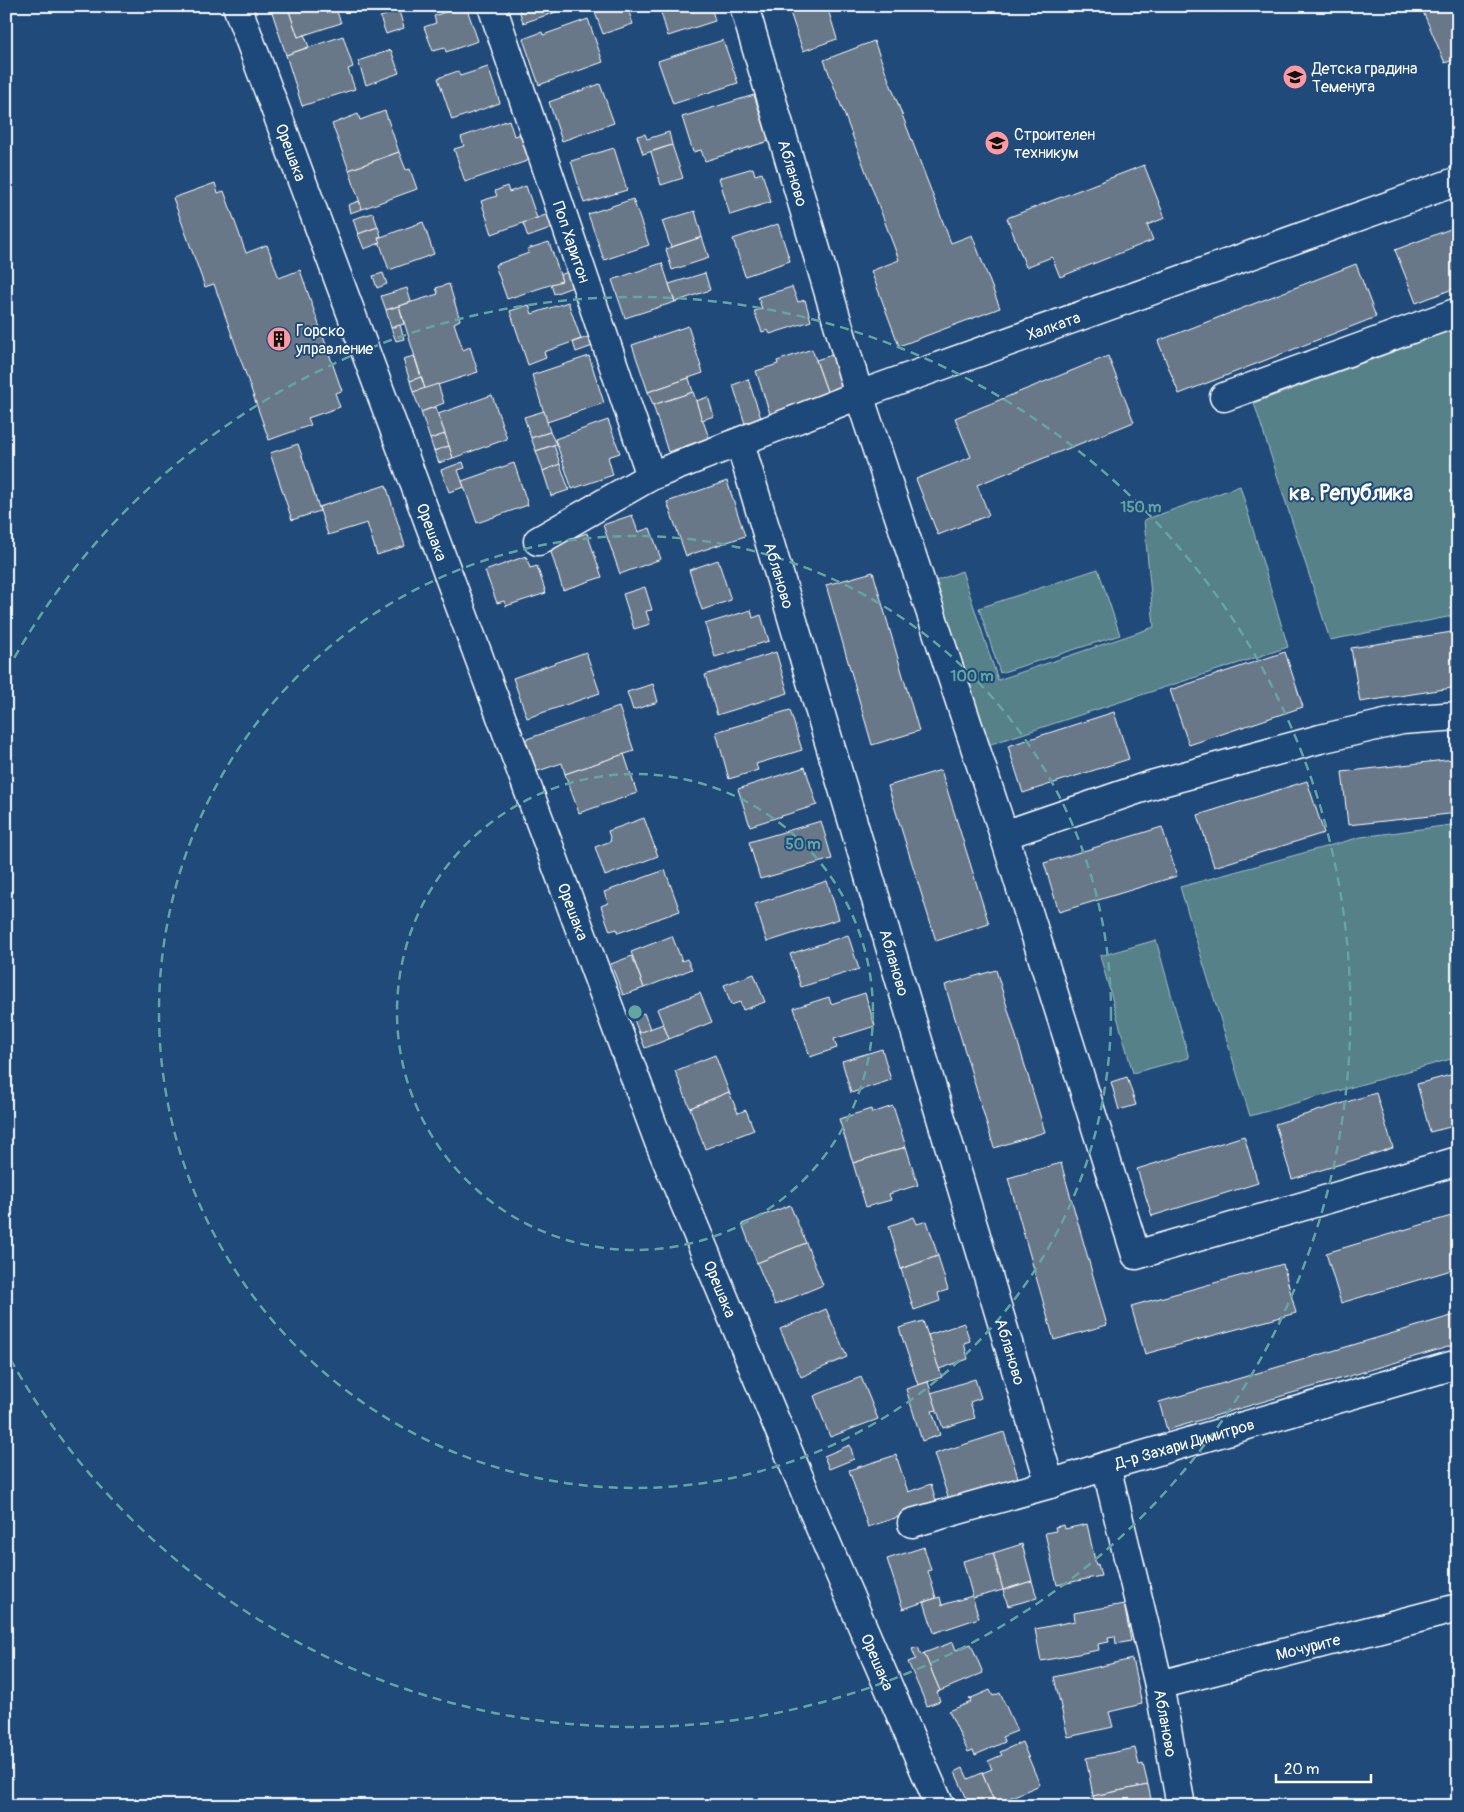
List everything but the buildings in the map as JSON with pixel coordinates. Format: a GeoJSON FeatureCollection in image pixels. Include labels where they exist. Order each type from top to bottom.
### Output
{"type":"FeatureCollection","features":[{"type":"Feature","properties":{"kind":"street","name":"Орешака"},"geometry":{"type":"LineString","coordinates":[[237,6],[659,1142],[829,1549],[940,1806]]}},
{"type":"Feature","properties":{"kind":"street","name":"Поп Харитон"},"geometry":{"type":"LineString","coordinates":[[492,6],[651,476]]}},
{"type":"Feature","properties":{"kind":"street","name":"Абланово"},"geometry":{"type":"LineString","coordinates":[[744,6],[859,395],[1004,835],[1136,1254],[1458,1161]]}},
{"type":"Feature","properties":{"kind":"street","name":"Халката"},"geometry":{"type":"LineString","coordinates":[[538,542],[651,476],[740,443],[859,395],[1458,181]]}},
{"type":"Feature","properties":{"kind":"street"},"geometry":{"type":"LineString","coordinates":[[1224,397],[1458,312]]}},
{"type":"Feature","properties":{"kind":"street","name":"Абланово"},"geometry":{"type":"LineString","coordinates":[[740,443],[1050,1484]]}},
{"type":"Feature","properties":{"kind":"street"},"geometry":{"type":"LineString","coordinates":[[1004,835],[1150,785],[1311,741],[1402,720],[1458,716]]}},
{"type":"Feature","properties":{"kind":"street","name":"Д-р Захари Димитров"},"geometry":{"type":"LineString","coordinates":[[912,1522],[1050,1484],[1458,1364]]}},
{"type":"Feature","properties":{"kind":"street","name":"Абланово"},"geometry":{"type":"LineString","coordinates":[[1106,1466],[1159,1685],[1180,1806]]}},
{"type":"Feature","properties":{"kind":"street","name":"Мочурите"},"geometry":{"type":"LineString","coordinates":[[1159,1685],[1458,1608]]}},
{"type":"Feature","properties":{"kind":"green space"},"geometry":{"type":"Polygon","coordinates":[[[1458,328],[1458,615],[1330,640],[1254,403],[1458,328]]]}},
{"type":"Feature","properties":{"kind":"green space"},"geometry":{"type":"Polygon","coordinates":[[[1240,486],[1288,647],[985,746],[933,582],[962,571],[998,680],[1154,627],[1144,520],[1240,486]]]}},
{"type":"Feature","properties":{"kind":"green space"},"geometry":{"type":"Polygon","coordinates":[[[1098,569],[1120,635],[1000,673],[979,608],[1098,569]]]}},
{"type":"Feature","properties":{"kind":"green space"},"geometry":{"type":"Polygon","coordinates":[[[1458,824],[1458,1057],[1250,1116],[1180,887],[1361,837],[1458,824]]]}},
{"type":"Feature","properties":{"kind":"green space"},"geometry":{"type":"Polygon","coordinates":[[[1156,940],[1189,1058],[1133,1073],[1100,956],[1156,940]]]}},
{"type":"Feature","properties":{"kind":"place","name":"Детска градина Теменуга"},"geometry":{"type":"Point","coordinates":[1295,77]}},
{"type":"Feature","properties":{"kind":"place","name":"Строителен техникум"},"geometry":{"type":"Point","coordinates":[997,143]}},
{"type":"Feature","properties":{"kind":"place","name":"Горско управление"},"geometry":{"type":"Point","coordinates":[279,339]}},
{"type":"Feature","properties":{"kind":"district","name":"кв. Република"},"geometry":{"type":"Point","coordinates":[1351,493]}}]}
